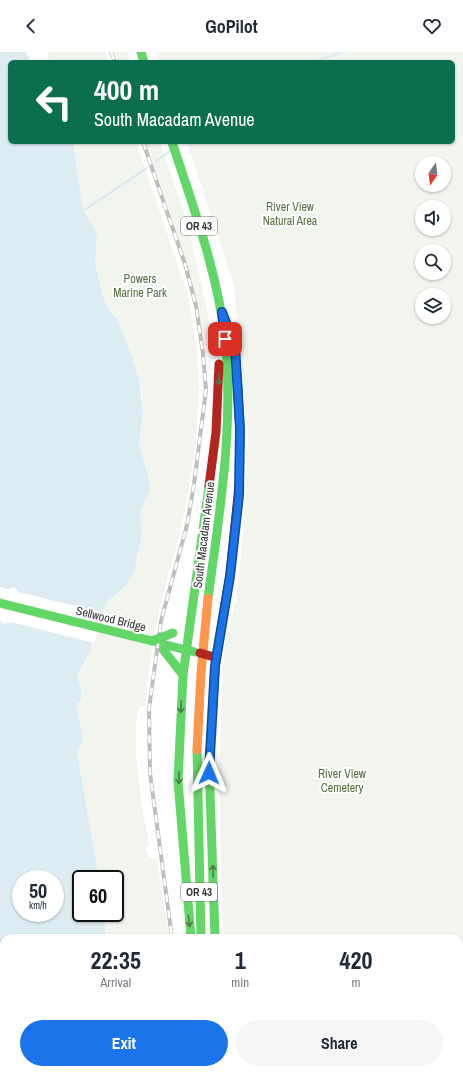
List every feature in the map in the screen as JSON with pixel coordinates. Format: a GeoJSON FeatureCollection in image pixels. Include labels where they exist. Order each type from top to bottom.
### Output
{"type":"FeatureCollection","features":[{"type":"Feature","properties":{"kind":"main road","name":"South Macadam Avenue"},"geometry":{"type":"LineString","coordinates":[[173,144],[202,237],[222,312],[228,366],[228,415],[224,473],[204,634],[197,714],[197,847],[201,934]]}},
{"type":"Feature","properties":{"kind":"main road"},"geometry":{"type":"LineString","coordinates":[[191,934],[180,815],[180,739],[183,675],[218,405],[219,350],[222,312]]}},
{"type":"Feature","properties":{"kind":"main road"},"geometry":{"type":"LineString","coordinates":[[215,934],[209,762],[215,657],[230,576],[238,502],[240,436],[235,346],[222,312]]}},
{"type":"Feature","properties":{"kind":"main road","name":"Sellwood Bridge"},"geometry":{"type":"LineString","coordinates":[[0,603],[215,657]]}},
{"type":"Feature","properties":{"kind":"main road"},"geometry":{"type":"LineString","coordinates":[[183,675],[155,642],[180,628],[190,614]]}},
{"type":"Feature","properties":{"kind":"green space"},"geometry":{"type":"Polygon","coordinates":[[[47,52],[105,52],[108,60],[49,60],[47,52]]]}},
{"type":"Feature","properties":{"kind":"green space"},"geometry":{"type":"Polygon","coordinates":[[[114,52],[127,52],[130,60],[116,60],[114,52]]]}},
{"type":"Feature","properties":{"kind":"green space","name":"River View Cemetery"},"geometry":{"type":"Polygon","coordinates":[[[156,52],[463,52],[463,934],[223,934],[219,772],[223,669],[225,642],[236,601],[243,537],[248,438],[234,285],[188,144],[455,144],[455,60],[158,60],[156,52]]]}},
{"type":"Feature","properties":{"kind":"green space","name":"Powers Marine Park"},"geometry":{"type":"Polygon","coordinates":[[[73,144],[137,144],[188,295],[197,351],[199,387],[196,442],[189,488],[180,533],[160,606],[150,661],[145,706],[138,707],[136,725],[136,759],[149,845],[145,848],[149,857],[157,859],[168,934],[106,934],[105,922],[124,922],[124,870],[97,870],[77,752],[83,740],[76,704],[81,688],[77,675],[85,663],[92,646],[99,615],[109,600],[130,579],[137,562],[142,534],[140,512],[149,492],[150,484],[139,443],[142,424],[142,392],[133,359],[117,319],[109,311],[103,297],[95,264],[97,235],[92,224],[83,211],[73,144]]]}},
{"type":"Feature","properties":{"kind":"green space"},"geometry":{"type":"Polygon","coordinates":[[[146,144],[161,144],[186,219],[208,313],[211,345],[209,347],[204,346],[194,294],[172,217],[146,144]]]}},
{"type":"Feature","properties":{"kind":"shaded area"},"geometry":{"type":"Polygon","coordinates":[[[0,52],[26,52],[30,60],[8,60],[8,144],[73,144],[83,211],[92,224],[97,235],[95,264],[103,297],[109,311],[117,319],[133,359],[139,380],[143,413],[139,443],[150,484],[149,492],[140,512],[142,534],[134,572],[125,586],[109,600],[99,615],[90,652],[77,675],[81,688],[81,700],[76,704],[83,740],[77,752],[97,870],[72,870],[72,922],[105,922],[106,934],[0,934],[0,52]]]}},
{"type":"Feature","properties":{"kind":"pier"},"geometry":{"type":"Polygon","coordinates":[[[0,587],[8,589],[14,587],[19,592],[103,613],[94,643],[11,622],[3,624],[0,620],[0,587]]]}},
{"type":"Feature","properties":{"kind":"waterway"},"geometry":{"type":"LineString","coordinates":[[320,60],[342,52]]}},
{"type":"Feature","properties":{"kind":"waterway"},"geometry":{"type":"LineString","coordinates":[[156,161],[170,151]]}},
{"type":"Feature","properties":{"kind":"waterway"},"geometry":{"type":"LineString","coordinates":[[83,211],[147,168]]}},
{"type":"Feature","properties":{"kind":"railway"},"geometry":{"type":"LineString","coordinates":[[111,52],[114,60]]}},
{"type":"Feature","properties":{"kind":"railway"},"geometry":{"type":"LineString","coordinates":[[144,144],[185,264],[196,306],[203,354],[206,390],[194,484],[187,525],[161,621],[149,709],[150,773],[171,934]]}},
{"type":"Feature","properties":{"kind":"traffic: fast"},"geometry":{"type":"LineString","coordinates":[[141,52],[143,60]]}},
{"type":"Feature","properties":{"kind":"traffic: fast"},"geometry":{"type":"LineString","coordinates":[[173,144],[196,214],[210,263],[225,338],[228,403],[227,436],[221,500],[208,598]]}},
{"type":"Feature","properties":{"kind":"traffic: fast"},"geometry":{"type":"LineString","coordinates":[[228,329],[235,346],[238,386],[240,429],[239,485]]}},
{"type":"Feature","properties":{"kind":"traffic: fast"},"geometry":{"type":"LineString","coordinates":[[191,934],[178,781],[183,675],[209,486]]}},
{"type":"Feature","properties":{"kind":"traffic: fast"},"geometry":{"type":"LineString","coordinates":[[0,603],[152,641]]}},
{"type":"Feature","properties":{"kind":"traffic: fast"},"geometry":{"type":"LineString","coordinates":[[215,934],[209,763],[216,657],[225,604]]}},
{"type":"Feature","properties":{"kind":"traffic: fast"},"geometry":{"type":"LineString","coordinates":[[152,641],[173,633]]}},
{"type":"Feature","properties":{"kind":"traffic: fast"},"geometry":{"type":"LineString","coordinates":[[158,643],[195,652]]}},
{"type":"Feature","properties":{"kind":"traffic: fast"},"geometry":{"type":"LineString","coordinates":[[158,643],[183,675]]}},
{"type":"Feature","properties":{"kind":"traffic: fast"},"geometry":{"type":"LineString","coordinates":[[197,750],[201,934]]}},
{"type":"Feature","properties":{"kind":"traffic: slow"},"geometry":{"type":"LineString","coordinates":[[197,750],[201,673],[208,598]]}},
{"type":"Feature","properties":{"kind":"traffic: jam"},"geometry":{"type":"LineString","coordinates":[[209,486],[216,432],[219,364]]}},
{"type":"Feature","properties":{"kind":"traffic: jam"},"geometry":{"type":"LineString","coordinates":[[225,604],[230,576],[239,485]]}},
{"type":"Feature","properties":{"kind":"traffic: jam"},"geometry":{"type":"LineString","coordinates":[[200,653],[214,657]]}},
{"type":"Feature","properties":{"kind":"route"},"geometry":{"type":"LineString","coordinates":[[209,773],[215,666],[230,576],[239,495],[240,429],[235,346],[222,312],[225,339]]}},
{"type":"Feature","properties":{"kind":"park label","name":"River View Natural Area"},"geometry":{"type":"Point","coordinates":[290,214]}}]}
